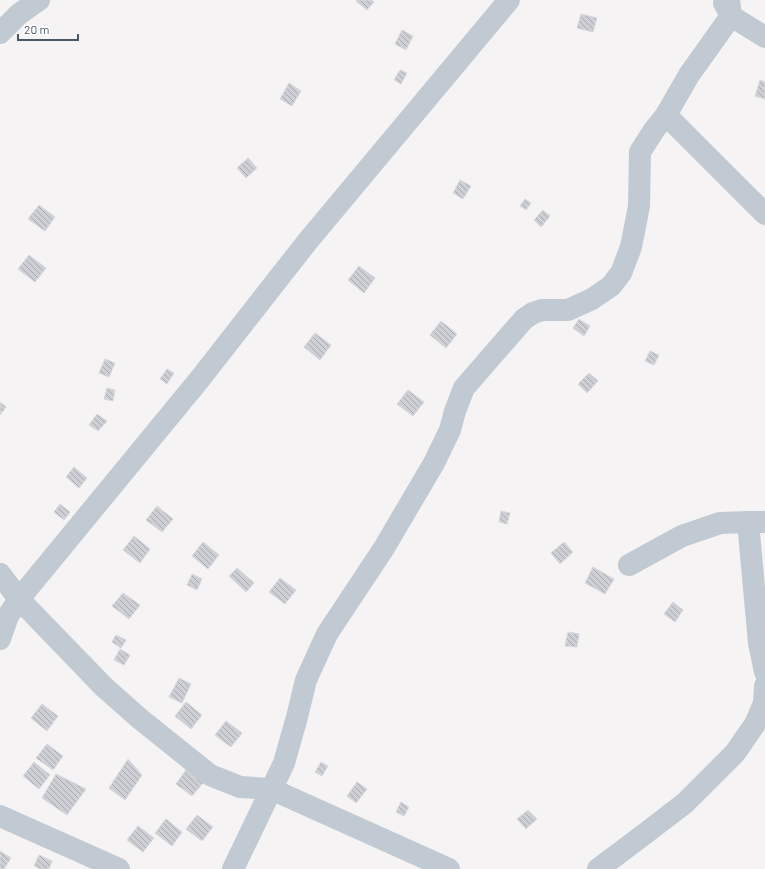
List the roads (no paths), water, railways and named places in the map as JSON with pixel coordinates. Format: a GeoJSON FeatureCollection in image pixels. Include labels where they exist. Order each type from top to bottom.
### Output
{"type":"FeatureCollection","features":[{"type":"Feature","properties":{"kind":"street"},"geometry":{"type":"LineString","coordinates":[[0,33],[19,14],[39,0]]}},
{"type":"Feature","properties":{"kind":"street"},"geometry":{"type":"LineString","coordinates":[[0,639],[8,616],[19,599],[199,380],[307,242],[509,0]]}},
{"type":"Feature","properties":{"kind":"street"},"geometry":{"type":"LineString","coordinates":[[233,869],[284,763],[306,680],[317,654],[327,634],[384,548],[434,463],[450,430],[455,411],[464,388],[524,319],[533,313],[542,310],[568,310],[592,298],[611,286],[621,273],[631,247],[639,206],[640,152],[666,115],[727,5],[765,37]]}},
{"type":"Feature","properties":{"kind":"street"},"geometry":{"type":"LineString","coordinates":[[666,115],[765,214]]}},
{"type":"Feature","properties":{"kind":"street"},"geometry":{"type":"LineString","coordinates":[[629,565],[682,536],[720,523],[756,522],[760,643],[765,672]]}},
{"type":"Feature","properties":{"kind":"street"},"geometry":{"type":"LineString","coordinates":[[0,574],[19,599],[104,687],[139,718],[210,775],[240,787],[271,789],[449,869]]}},
{"type":"Feature","properties":{"kind":"street"},"geometry":{"type":"LineString","coordinates":[[598,869],[685,803],[735,753],[755,724],[764,703],[765,686]]}},
{"type":"Feature","properties":{"kind":"street"},"geometry":{"type":"LineString","coordinates":[[0,816],[120,869]]}}]}
